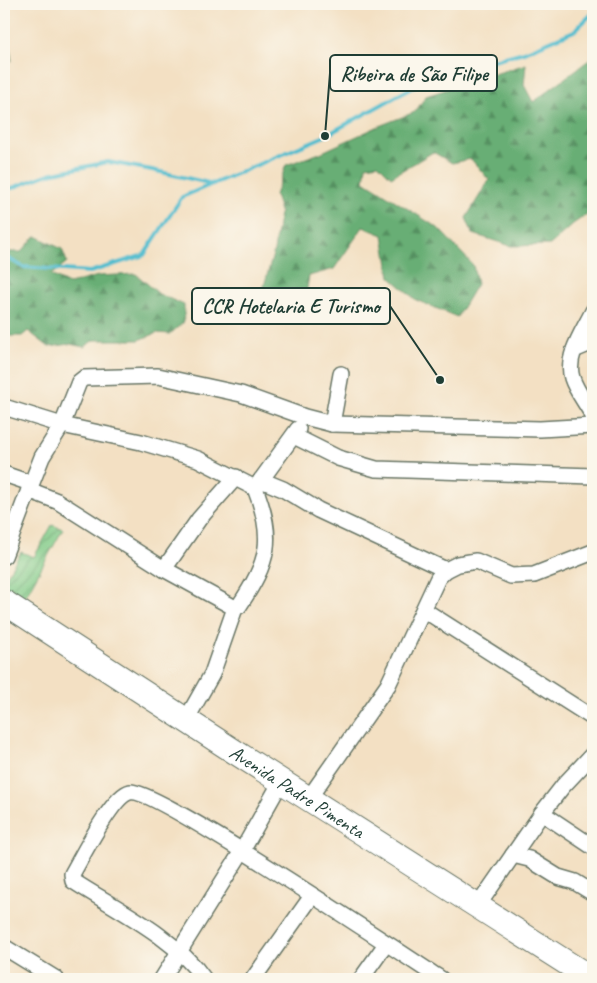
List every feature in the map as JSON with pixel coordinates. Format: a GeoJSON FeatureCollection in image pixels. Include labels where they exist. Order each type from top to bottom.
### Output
{"type":"FeatureCollection","features":[{"type":"Feature","properties":{"kind":"main road","name":"Avenida Padre Pimenta"},"geometry":{"type":"LineString","coordinates":[[4,602],[592,979]]}},
{"type":"Feature","properties":{"kind":"street"},"geometry":{"type":"LineString","coordinates":[[593,312],[574,350],[571,364],[572,378],[593,416]]}},
{"type":"Feature","properties":{"kind":"street"},"geometry":{"type":"LineString","coordinates":[[574,350],[593,342]]}},
{"type":"Feature","properties":{"kind":"street"},"geometry":{"type":"LineString","coordinates":[[332,424],[341,374]]}},
{"type":"Feature","properties":{"kind":"street"},"geometry":{"type":"LineString","coordinates":[[4,556],[29,486],[42,457],[62,425],[79,382],[84,378],[92,376],[158,376],[241,394],[305,417],[332,424],[540,429],[593,426]]}},
{"type":"Feature","properties":{"kind":"street"},"geometry":{"type":"LineString","coordinates":[[4,407],[62,425],[160,447],[198,459],[236,477],[283,489],[318,510],[446,570]]}},
{"type":"Feature","properties":{"kind":"street"},"geometry":{"type":"LineString","coordinates":[[186,720],[212,674],[235,608],[239,606],[256,580],[266,552],[268,538],[258,484],[294,436],[305,417]]}},
{"type":"Feature","properties":{"kind":"street"},"geometry":{"type":"LineString","coordinates":[[294,436],[338,458],[376,469],[593,476]]}},
{"type":"Feature","properties":{"kind":"street"},"geometry":{"type":"LineString","coordinates":[[4,474],[57,501],[164,568],[235,608]]}},
{"type":"Feature","properties":{"kind":"street"},"geometry":{"type":"LineString","coordinates":[[164,568],[199,518],[236,477]]}},
{"type":"Feature","properties":{"kind":"street"},"geometry":{"type":"LineString","coordinates":[[309,798],[388,685],[438,578],[446,570],[458,564],[476,561],[511,576],[534,575],[593,552]]}},
{"type":"Feature","properties":{"kind":"street"},"geometry":{"type":"LineString","coordinates":[[424,610],[593,718]]}},
{"type":"Feature","properties":{"kind":"street"},"geometry":{"type":"LineString","coordinates":[[477,907],[563,786],[593,754]]}},
{"type":"Feature","properties":{"kind":"street"},"geometry":{"type":"LineString","coordinates":[[162,979],[242,851],[282,780]]}},
{"type":"Feature","properties":{"kind":"street"},"geometry":{"type":"LineString","coordinates":[[204,979],[197,968],[180,951],[159,935],[73,881],[72,874],[99,827],[123,795],[133,791],[168,806],[242,851],[441,979]]}},
{"type":"Feature","properties":{"kind":"street"},"geometry":{"type":"LineString","coordinates":[[542,814],[593,847]]}},
{"type":"Feature","properties":{"kind":"street"},"geometry":{"type":"LineString","coordinates":[[513,855],[529,859],[558,876],[576,882],[593,893]]}},
{"type":"Feature","properties":{"kind":"street"},"geometry":{"type":"LineString","coordinates":[[253,979],[312,896]]}},
{"type":"Feature","properties":{"kind":"street"},"geometry":{"type":"LineString","coordinates":[[361,979],[386,944]]}},
{"type":"Feature","properties":{"kind":"street"},"geometry":{"type":"LineString","coordinates":[[4,947],[56,979]]}},
{"type":"Feature","properties":{"kind":"green space"},"geometry":{"type":"Polygon","coordinates":[[[4,15],[12,61],[4,58],[4,15]]]}},
{"type":"Feature","properties":{"kind":"green space"},"geometry":{"type":"Polygon","coordinates":[[[593,57],[593,210],[573,224],[550,245],[511,246],[473,234],[466,218],[489,180],[471,159],[452,163],[433,152],[391,177],[378,164],[366,166],[364,181],[438,228],[473,265],[477,284],[457,317],[416,300],[390,277],[383,235],[363,227],[334,269],[309,276],[304,306],[260,300],[274,251],[280,211],[275,195],[286,165],[320,153],[415,112],[426,96],[526,64],[524,85],[533,102],[593,57]]]}},
{"type":"Feature","properties":{"kind":"green space"},"geometry":{"type":"Polygon","coordinates":[[[36,236],[62,249],[67,262],[51,275],[69,284],[98,276],[136,274],[159,294],[184,305],[184,322],[170,334],[157,333],[139,340],[94,340],[84,347],[70,344],[49,347],[28,331],[22,336],[4,336],[4,248],[6,252],[21,252],[36,236]]]}},
{"type":"Feature","properties":{"kind":"green space"},"geometry":{"type":"Polygon","coordinates":[[[52,525],[63,529],[24,599],[4,585],[4,580],[21,552],[34,557],[52,525]]]}},
{"type":"Feature","properties":{"kind":"waterway"},"geometry":{"type":"LineString","coordinates":[[4,256],[23,267],[90,272],[144,255],[182,197],[325,136],[433,76],[524,52],[574,31],[593,13]]}},
{"type":"Feature","properties":{"kind":"waterway"},"geometry":{"type":"LineString","coordinates":[[4,191],[49,174],[108,162],[213,184]]}},
{"type":"Feature","properties":{"kind":"place","name":"Ribeira de São Filipe"},"geometry":{"type":"Point","coordinates":[325,136]}},
{"type":"Feature","properties":{"kind":"place","name":"CCR Hotelaria E Turismo"},"geometry":{"type":"Point","coordinates":[440,380]}}]}
